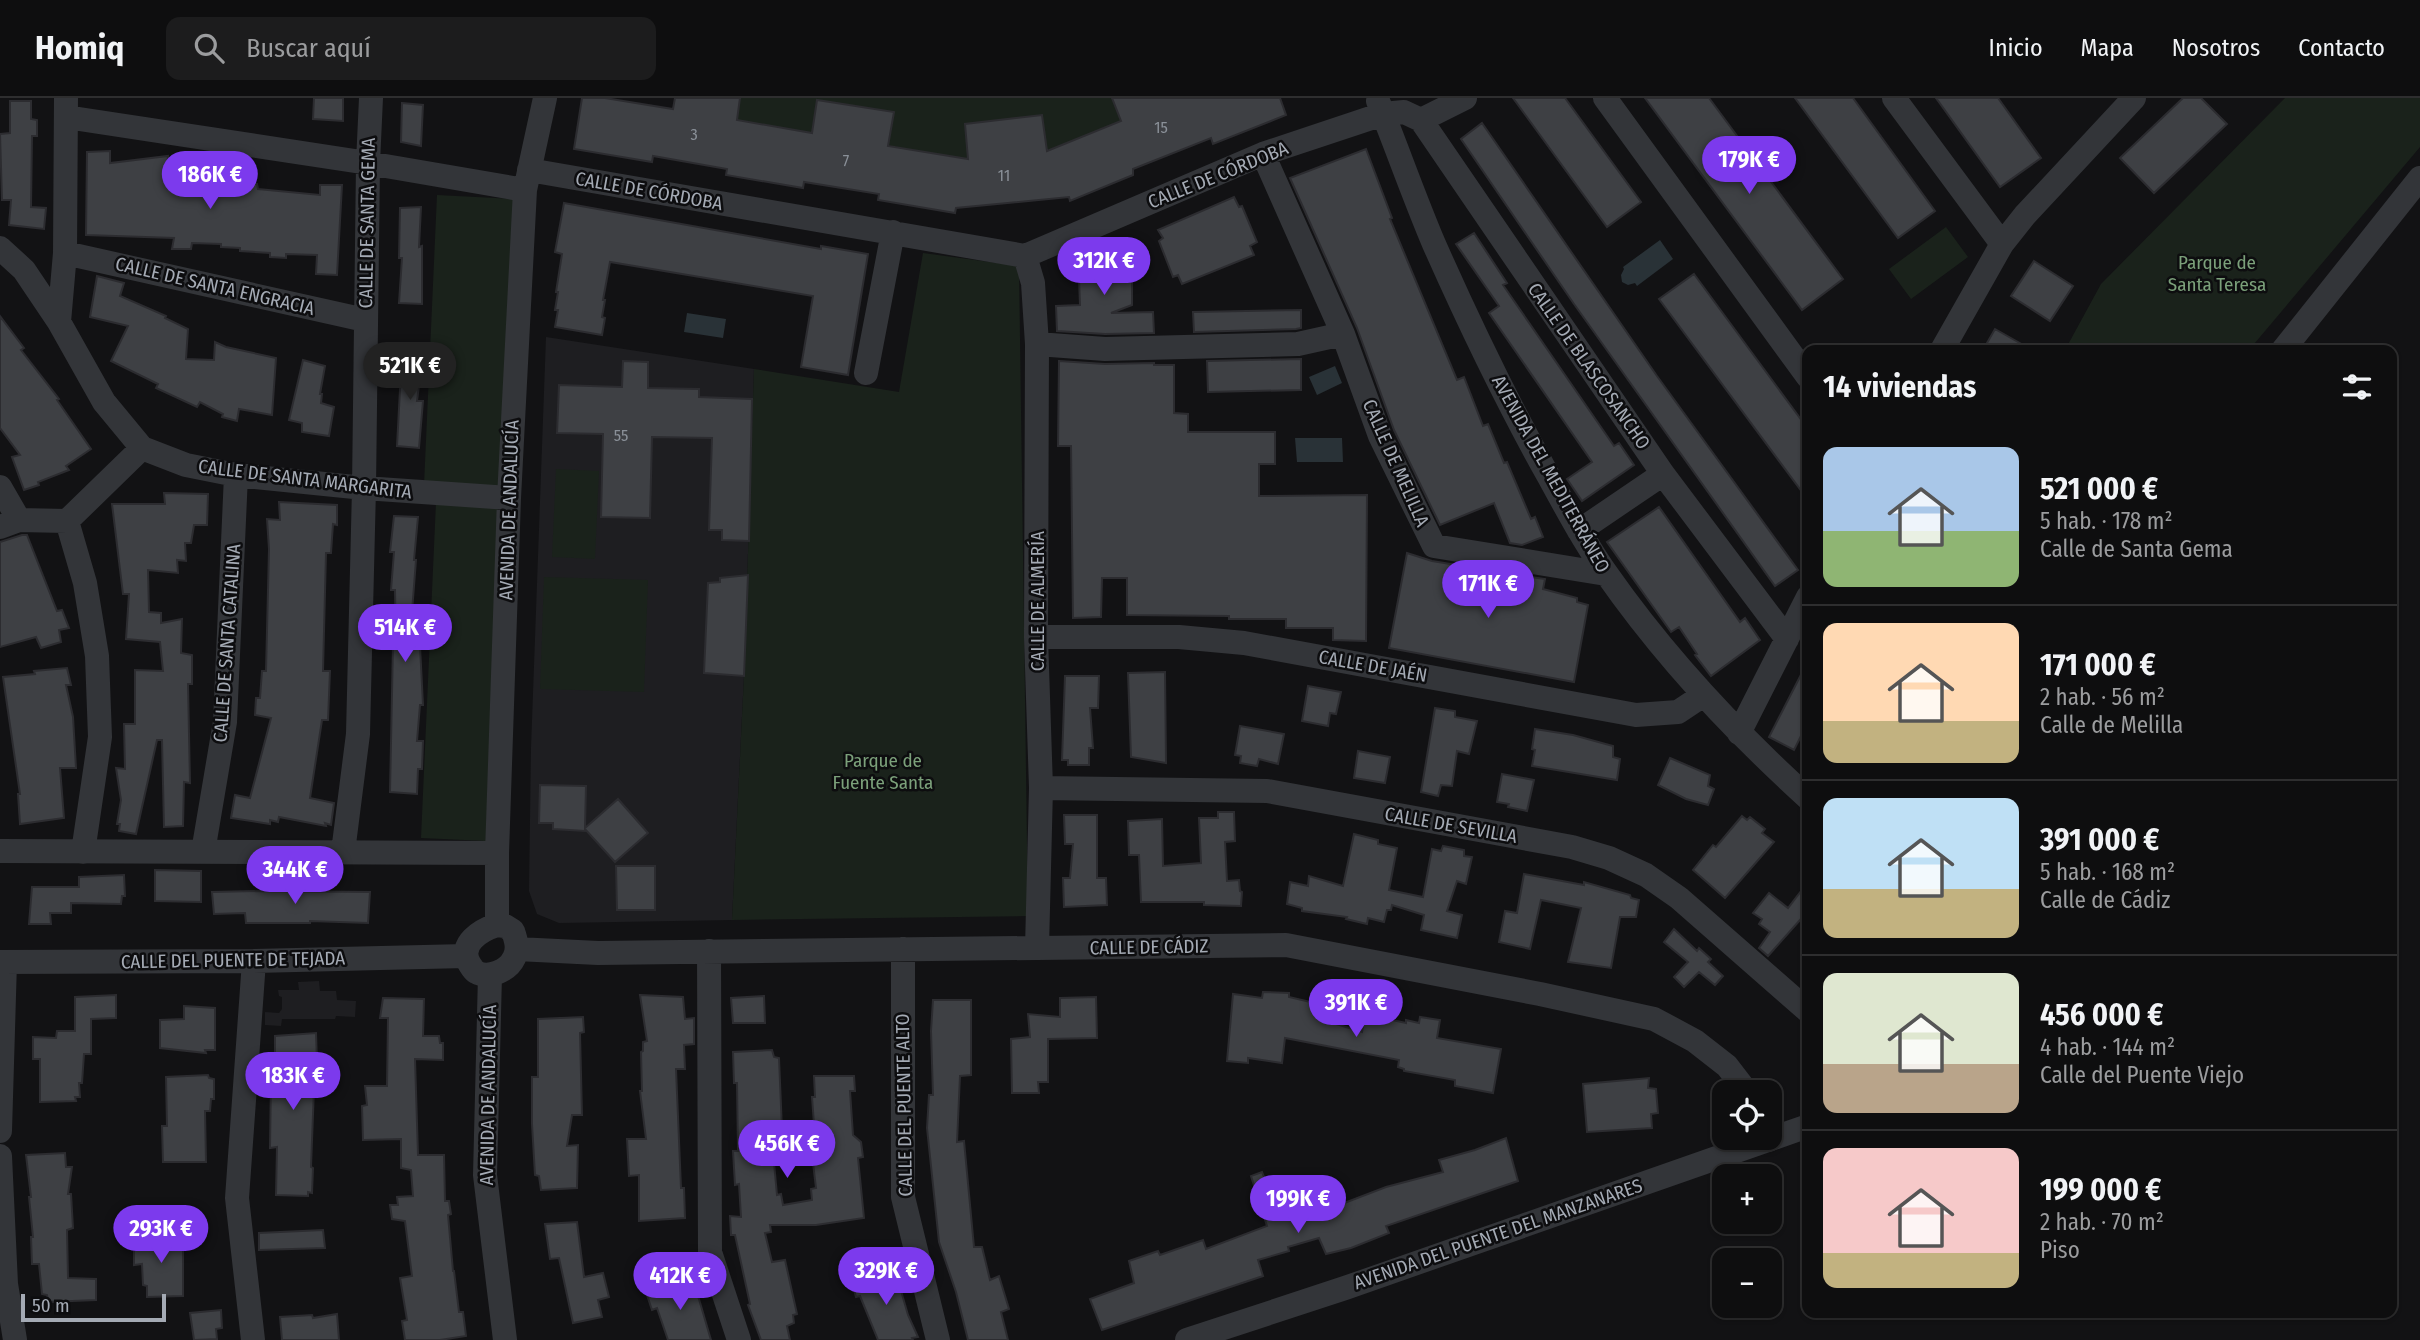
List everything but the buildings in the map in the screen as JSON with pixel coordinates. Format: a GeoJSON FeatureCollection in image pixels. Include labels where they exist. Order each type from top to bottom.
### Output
{"type":"FeatureCollection","features":[{"type":"Feature","properties":{"kind":"street","name":"CALLE DE SANTA GEMA"},"geometry":{"type":"LineString","coordinates":[[343,852],[358,734],[368,163],[372,98]]}},
{"type":"Feature","properties":{"kind":"street","name":"AVENIDA DE ANDALUCÍA"},"geometry":{"type":"LineString","coordinates":[[497,925],[509,498],[527,180],[545,98]]}},
{"type":"Feature","properties":{"kind":"street"},"geometry":{"type":"LineString","coordinates":[[1380,106],[1421,120],[1465,98]]}},
{"type":"Feature","properties":{"kind":"street"},"geometry":{"type":"LineString","coordinates":[[1605,98],[1802,369]]}},
{"type":"Feature","properties":{"kind":"street"},"geometry":{"type":"LineString","coordinates":[[1895,98],[2003,244]]}},
{"type":"Feature","properties":{"kind":"street"},"geometry":{"type":"LineString","coordinates":[[1945,345],[2003,244],[2025,215],[2134,98]]}},
{"type":"Feature","properties":{"kind":"street","name":"CALLE DE CÓRDOBA"},"geometry":{"type":"LineString","coordinates":[[66,107],[368,163],[527,180],[893,232],[1025,256],[1380,106]]}},
{"type":"Feature","properties":{"kind":"street","name":"AVENIDA DEL MEDITERRÁNEO"},"geometry":{"type":"LineString","coordinates":[[1380,106],[1433,242],[1477,339],[1526,437],[1579,531],[1606,574],[1702,695],[1802,792]]}},
{"type":"Feature","properties":{"kind":"street"},"geometry":{"type":"LineString","coordinates":[[59,322],[65,253],[66,107]]}},
{"type":"Feature","properties":{"kind":"street","name":"CALLE DE BLASCOSANCHO"},"geometry":{"type":"LineString","coordinates":[[1421,120],[1663,474],[1787,639]]}},
{"type":"Feature","properties":{"kind":"street","name":"CALLE DE MELILLA"},"geometry":{"type":"LineString","coordinates":[[1264,154],[1343,334],[1380,436],[1434,546],[1606,574]]}},
{"type":"Feature","properties":{"kind":"street"},"geometry":{"type":"LineString","coordinates":[[2287,345],[2420,178]]}},
{"type":"Feature","properties":{"kind":"street"},"geometry":{"type":"LineString","coordinates":[[866,373],[893,232]]}},
{"type":"Feature","properties":{"kind":"street"},"geometry":{"type":"LineString","coordinates":[[0,248],[24,270],[59,322],[104,402],[142,449],[67,521],[9,523],[0,487]]}},
{"type":"Feature","properties":{"kind":"street","name":"CALLE DE SANTA ENGRACIA"},"geometry":{"type":"LineString","coordinates":[[65,253],[365,320]]}},
{"type":"Feature","properties":{"kind":"street","name":"CALLE DE ALMERÍA"},"geometry":{"type":"LineString","coordinates":[[1025,256],[1033,283],[1037,344],[1037,637],[1041,788],[1037,948]]}},
{"type":"Feature","properties":{"kind":"street"},"geometry":{"type":"LineString","coordinates":[[1037,344],[1105,349],[1298,344],[1343,334]]}},
{"type":"Feature","properties":{"kind":"street","name":"CALLE DE SANTA MARGARITA"},"geometry":{"type":"LineString","coordinates":[[142,449],[186,465],[236,475],[364,488],[509,498]]}},
{"type":"Feature","properties":{"kind":"street"},"geometry":{"type":"LineString","coordinates":[[1579,531],[1663,474]]}},
{"type":"Feature","properties":{"kind":"street","name":"CALLE DE SANTA CATALINA"},"geometry":{"type":"LineString","coordinates":[[203,852],[225,722],[236,475]]}},
{"type":"Feature","properties":{"kind":"street"},"geometry":{"type":"LineString","coordinates":[[67,521],[85,583],[97,656],[100,737],[82,852]]}},
{"type":"Feature","properties":{"kind":"street"},"geometry":{"type":"LineString","coordinates":[[1739,733],[1802,609]]}},
{"type":"Feature","properties":{"kind":"street","name":"CALLE DE JAÉN"},"geometry":{"type":"LineString","coordinates":[[1037,637],[1179,637],[1244,642],[1636,715],[1678,712],[1702,695]]}},
{"type":"Feature","properties":{"kind":"street","name":"CALLE DE SEVILLA"},"geometry":{"type":"LineString","coordinates":[[1041,788],[1267,791],[1572,847],[1609,858],[1646,876],[1679,898],[1802,1006]]}},
{"type":"Feature","properties":{"kind":"street"},"geometry":{"type":"LineString","coordinates":[[0,851],[497,853]]}},
{"type":"Feature","properties":{"kind":"street"},"geometry":{"type":"LineString","coordinates":[[497,925],[513,931],[517,949],[514,960],[508,966],[490,975],[476,973],[466,956],[468,943],[476,935],[497,925]]}},
{"type":"Feature","properties":{"kind":"street","name":"CALLE DE CÁDIZ"},"geometry":{"type":"LineString","coordinates":[[517,949],[598,953],[1286,945],[1654,1019],[1695,1041],[1727,1066],[1738,1080]]}},
{"type":"Feature","properties":{"kind":"street","name":"CALLE DEL PUENTE ALTO"},"geometry":{"type":"LineString","coordinates":[[903,949],[903,1197],[938,1340]]}},
{"type":"Feature","properties":{"kind":"street"},"geometry":{"type":"LineString","coordinates":[[709,951],[710,1252],[739,1340]]}},
{"type":"Feature","properties":{"kind":"street","name":"CALLE DEL PUENTE DE TEJADA"},"geometry":{"type":"LineString","coordinates":[[3,962],[254,961],[466,956]]}},
{"type":"Feature","properties":{"kind":"street"},"geometry":{"type":"LineString","coordinates":[[253,1340],[237,1198],[254,961]]}},
{"type":"Feature","properties":{"kind":"street"},"geometry":{"type":"LineString","coordinates":[[0,1131],[3,962]]}},
{"type":"Feature","properties":{"kind":"street","name":"AVENIDA DE ANDALUCÍA"},"geometry":{"type":"LineString","coordinates":[[490,975],[485,1175],[505,1340]]}},
{"type":"Feature","properties":{"kind":"street","name":"AVENIDA DEL PUENTE DEL MANZANARES"},"geometry":{"type":"LineString","coordinates":[[1782,1128],[1802,1127]]}},
{"type":"Feature","properties":{"kind":"street","name":"AVENIDA DEL PUENTE DEL MANZANARES"},"geometry":{"type":"LineString","coordinates":[[1187,1340],[1345,1288],[1717,1150]]}},
{"type":"Feature","properties":{"kind":"street"},"geometry":{"type":"LineString","coordinates":[[0,1156],[6,1284],[15,1340]]}},
{"type":"Feature","properties":{"kind":"shaded area"},"geometry":{"type":"Polygon","coordinates":[[[1660,240],[1673,259],[1637,286],[1635,283],[1628,285],[1622,282],[1623,267],[1660,240]]]}},
{"type":"Feature","properties":{"kind":"shaded area"},"geometry":{"type":"Polygon","coordinates":[[[687,313],[726,319],[723,338],[684,332],[687,313]]]}},
{"type":"Feature","properties":{"kind":"shaded area"},"geometry":{"type":"Polygon","coordinates":[[[546,337],[754,369],[744,676],[732,920],[559,923],[537,914],[529,891],[531,748],[546,337]]]}},
{"type":"Feature","properties":{"kind":"shaded area"},"geometry":{"type":"Polygon","coordinates":[[[1335,366],[1342,383],[1317,395],[1309,377],[1335,366]]]}},
{"type":"Feature","properties":{"kind":"shaded area"},"geometry":{"type":"Polygon","coordinates":[[[1295,438],[1342,438],[1343,462],[1297,462],[1295,438]]]}},
{"type":"Feature","properties":{"kind":"shaded area"},"geometry":{"type":"Polygon","coordinates":[[[319,981],[320,991],[336,991],[337,1000],[356,1001],[355,1017],[282,1019],[281,1026],[265,1025],[265,1012],[279,1013],[282,1009],[282,997],[279,996],[278,990],[299,990],[298,982],[319,981]]]}},
{"type":"Feature","properties":{"kind":"green space"},"geometry":{"type":"Polygon","coordinates":[[[740,98],[1112,98],[1134,116],[1051,149],[1033,151],[965,124],[967,144],[982,157],[964,159],[875,143],[878,130],[891,132],[894,112],[817,100],[814,119],[827,122],[825,135],[724,118],[739,107],[740,98]]]}},
{"type":"Feature","properties":{"kind":"green space","name":"Parque de Santa Teresa"},"geometry":{"type":"Polygon","coordinates":[[[2285,98],[2420,98],[2420,147],[2253,345],[2068,345],[2101,284],[2285,98]]]}},
{"type":"Feature","properties":{"kind":"green space"},"geometry":{"type":"Polygon","coordinates":[[[437,195],[517,199],[503,488],[424,485],[437,195]]]}},
{"type":"Feature","properties":{"kind":"green space"},"geometry":{"type":"Polygon","coordinates":[[[1946,227],[1968,257],[1911,299],[1889,269],[1946,227]]]}},
{"type":"Feature","properties":{"kind":"green space","name":"Parque de Fuente Santa"},"geometry":{"type":"Polygon","coordinates":[[[923,253],[1019,266],[1028,916],[732,920],[744,676],[754,369],[899,392],[923,253]]]}},
{"type":"Feature","properties":{"kind":"green space"},"geometry":{"type":"Polygon","coordinates":[[[556,469],[599,471],[595,559],[552,557],[556,469]]]}},
{"type":"Feature","properties":{"kind":"green space"},"geometry":{"type":"Polygon","coordinates":[[[436,502],[498,507],[486,841],[421,838],[436,502]]]}},
{"type":"Feature","properties":{"kind":"green space"},"geometry":{"type":"Polygon","coordinates":[[[544,577],[648,580],[644,692],[540,689],[544,577]]]}}]}
